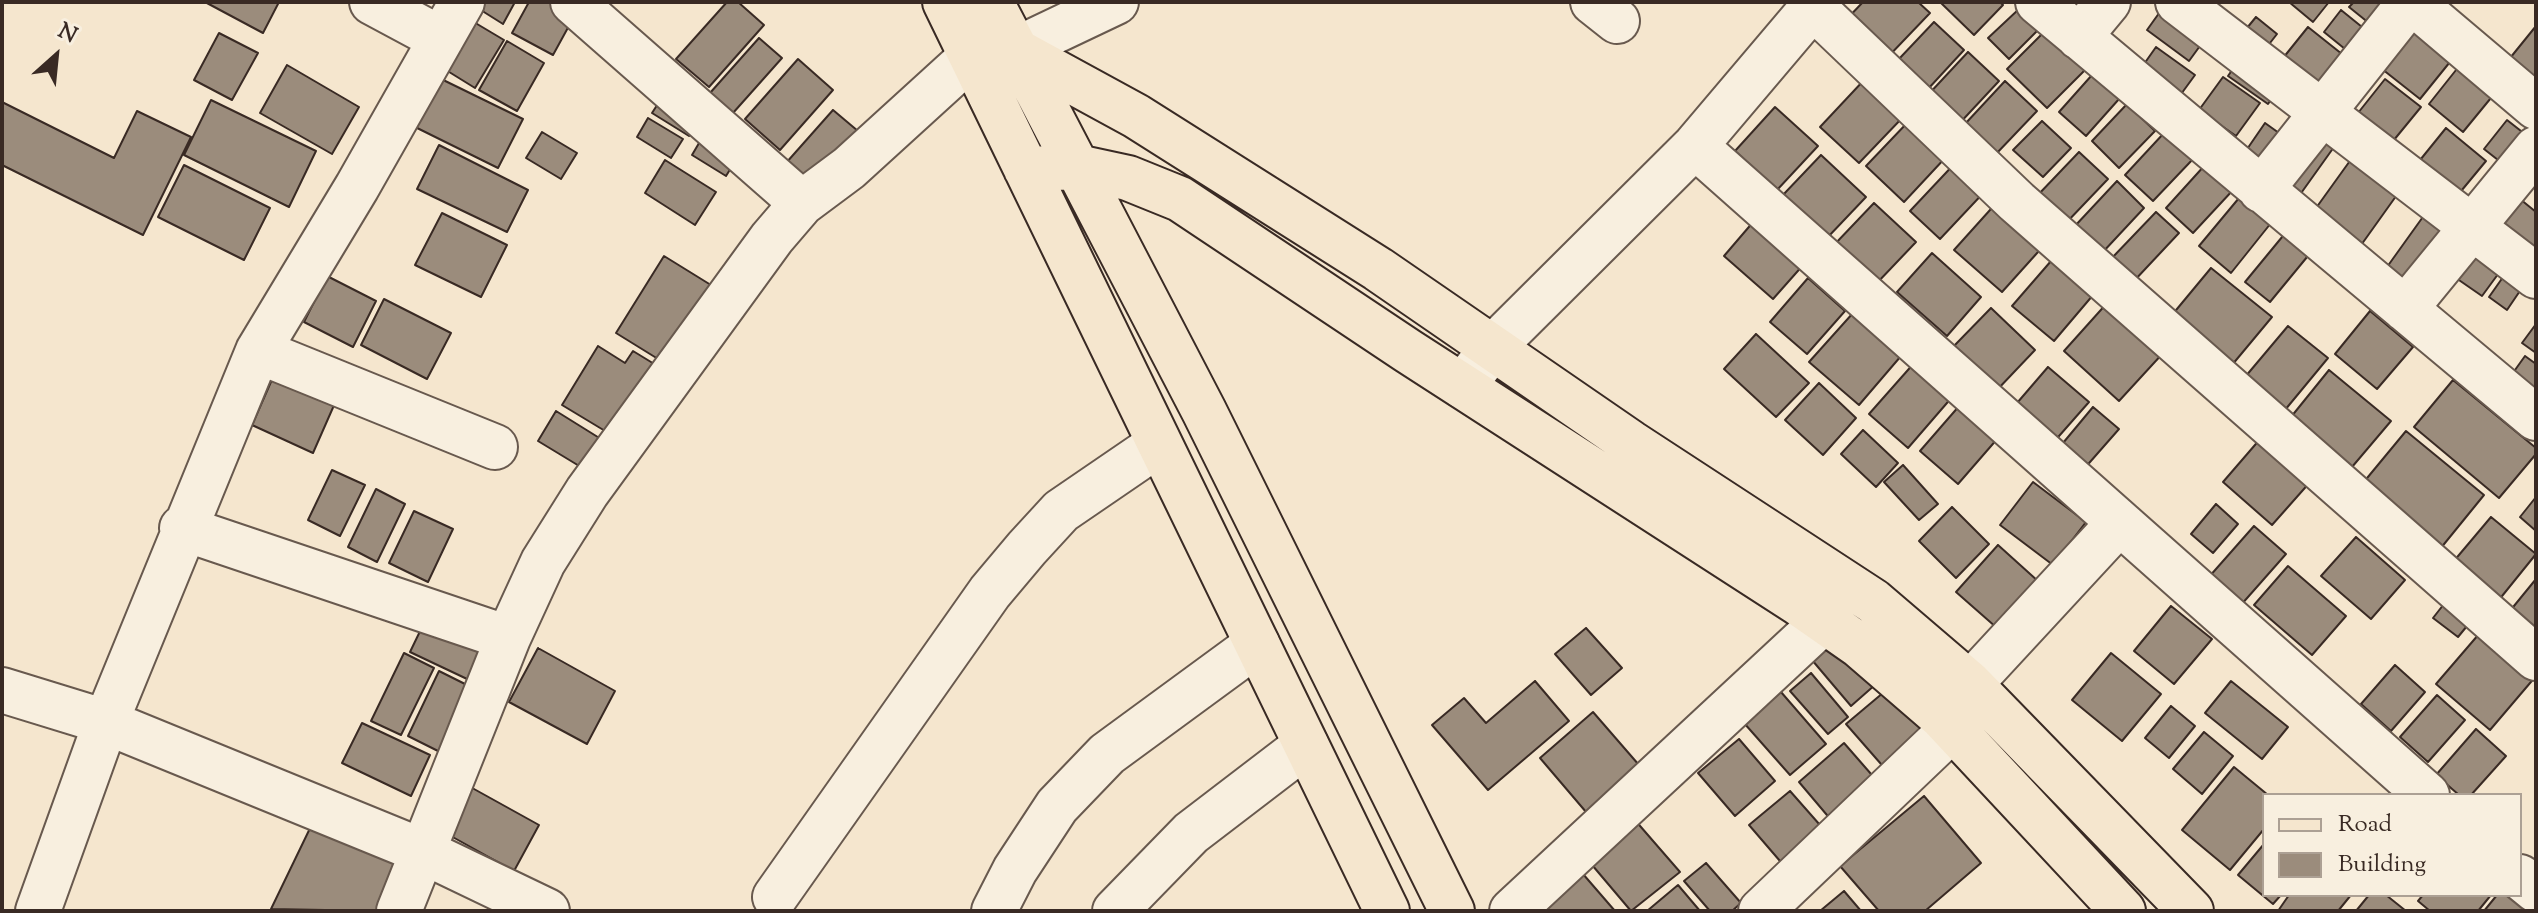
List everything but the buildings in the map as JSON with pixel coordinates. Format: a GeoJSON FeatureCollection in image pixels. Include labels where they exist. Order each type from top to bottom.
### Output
{"type":"FeatureCollection","features":[{"type":"Feature","properties":{"kind":"main road"},"geometry":{"type":"LineString","coordinates":[[945,2],[1387,911]]}},
{"type":"Feature","properties":{"kind":"main road"},"geometry":{"type":"LineString","coordinates":[[991,2],[1204,411],[1452,911]]}},
{"type":"Feature","properties":{"kind":"main road"},"geometry":{"type":"LineString","coordinates":[[972,56],[1015,50],[1136,116],[1273,201],[1631,443],[1873,601],[1970,684],[2191,911]]}},
{"type":"Feature","properties":{"kind":"main road"},"geometry":{"type":"LineString","coordinates":[[1026,169],[1077,167],[1128,178],[1180,199],[1824,621],[1860,646],[1953,728],[2123,911]]}},
{"type":"Feature","properties":{"kind":"street"},"geometry":{"type":"LineString","coordinates":[[38,911],[106,722],[182,528],[258,351],[452,20],[372,2]]}},
{"type":"Feature","properties":{"kind":"street"},"geometry":{"type":"LineString","coordinates":[[573,2],[802,203]]}},
{"type":"Feature","properties":{"kind":"street"},"geometry":{"type":"LineString","coordinates":[[1015,50],[1116,2]]}},
{"type":"Feature","properties":{"kind":"street"},"geometry":{"type":"LineString","coordinates":[[2038,2],[2536,418]]}},
{"type":"Feature","properties":{"kind":"street"},"geometry":{"type":"LineString","coordinates":[[2079,37],[2108,2]]}},
{"type":"Feature","properties":{"kind":"street"},"geometry":{"type":"LineString","coordinates":[[2178,2],[2536,276]]}},
{"type":"Feature","properties":{"kind":"street"},"geometry":{"type":"LineString","coordinates":[[2261,190],[2411,2],[2536,107]]}},
{"type":"Feature","properties":{"kind":"street"},"geometry":{"type":"LineString","coordinates":[[1463,386],[1493,347],[1695,146],[1815,4],[2017,202],[2536,658]]}},
{"type":"Feature","properties":{"kind":"street"},"geometry":{"type":"LineString","coordinates":[[399,911],[508,638],[543,562],[587,492],[772,238],[802,203],[849,168],[972,56]]}},
{"type":"Feature","properties":{"kind":"street"},"geometry":{"type":"LineString","coordinates":[[1695,146],[2425,793]]}},
{"type":"Feature","properties":{"kind":"street"},"geometry":{"type":"LineString","coordinates":[[2405,309],[2536,149]]}},
{"type":"Feature","properties":{"kind":"street"},"geometry":{"type":"LineString","coordinates":[[258,351],[495,447]]}},
{"type":"Feature","properties":{"kind":"street"},"geometry":{"type":"LineString","coordinates":[[775,897],[990,592],[1027,548],[1061,511],[1159,444]]}},
{"type":"Feature","properties":{"kind":"street"},"geometry":{"type":"LineString","coordinates":[[1970,684],[2119,523]]}},
{"type":"Feature","properties":{"kind":"street"},"geometry":{"type":"LineString","coordinates":[[182,528],[508,638]]}},
{"type":"Feature","properties":{"kind":"street"},"geometry":{"type":"LineString","coordinates":[[1512,911],[1824,621]]}},
{"type":"Feature","properties":{"kind":"street"},"geometry":{"type":"LineString","coordinates":[[994,911],[1015,870],[1057,806],[1107,754],[1257,644]]}},
{"type":"Feature","properties":{"kind":"street"},"geometry":{"type":"LineString","coordinates":[[2,690],[106,722],[422,851],[547,911]]}},
{"type":"Feature","properties":{"kind":"street"},"geometry":{"type":"LineString","coordinates":[[1761,911],[1953,728]]}},
{"type":"Feature","properties":{"kind":"street"},"geometry":{"type":"LineString","coordinates":[[1115,911],[1191,833],[1306,745]]}}]}
